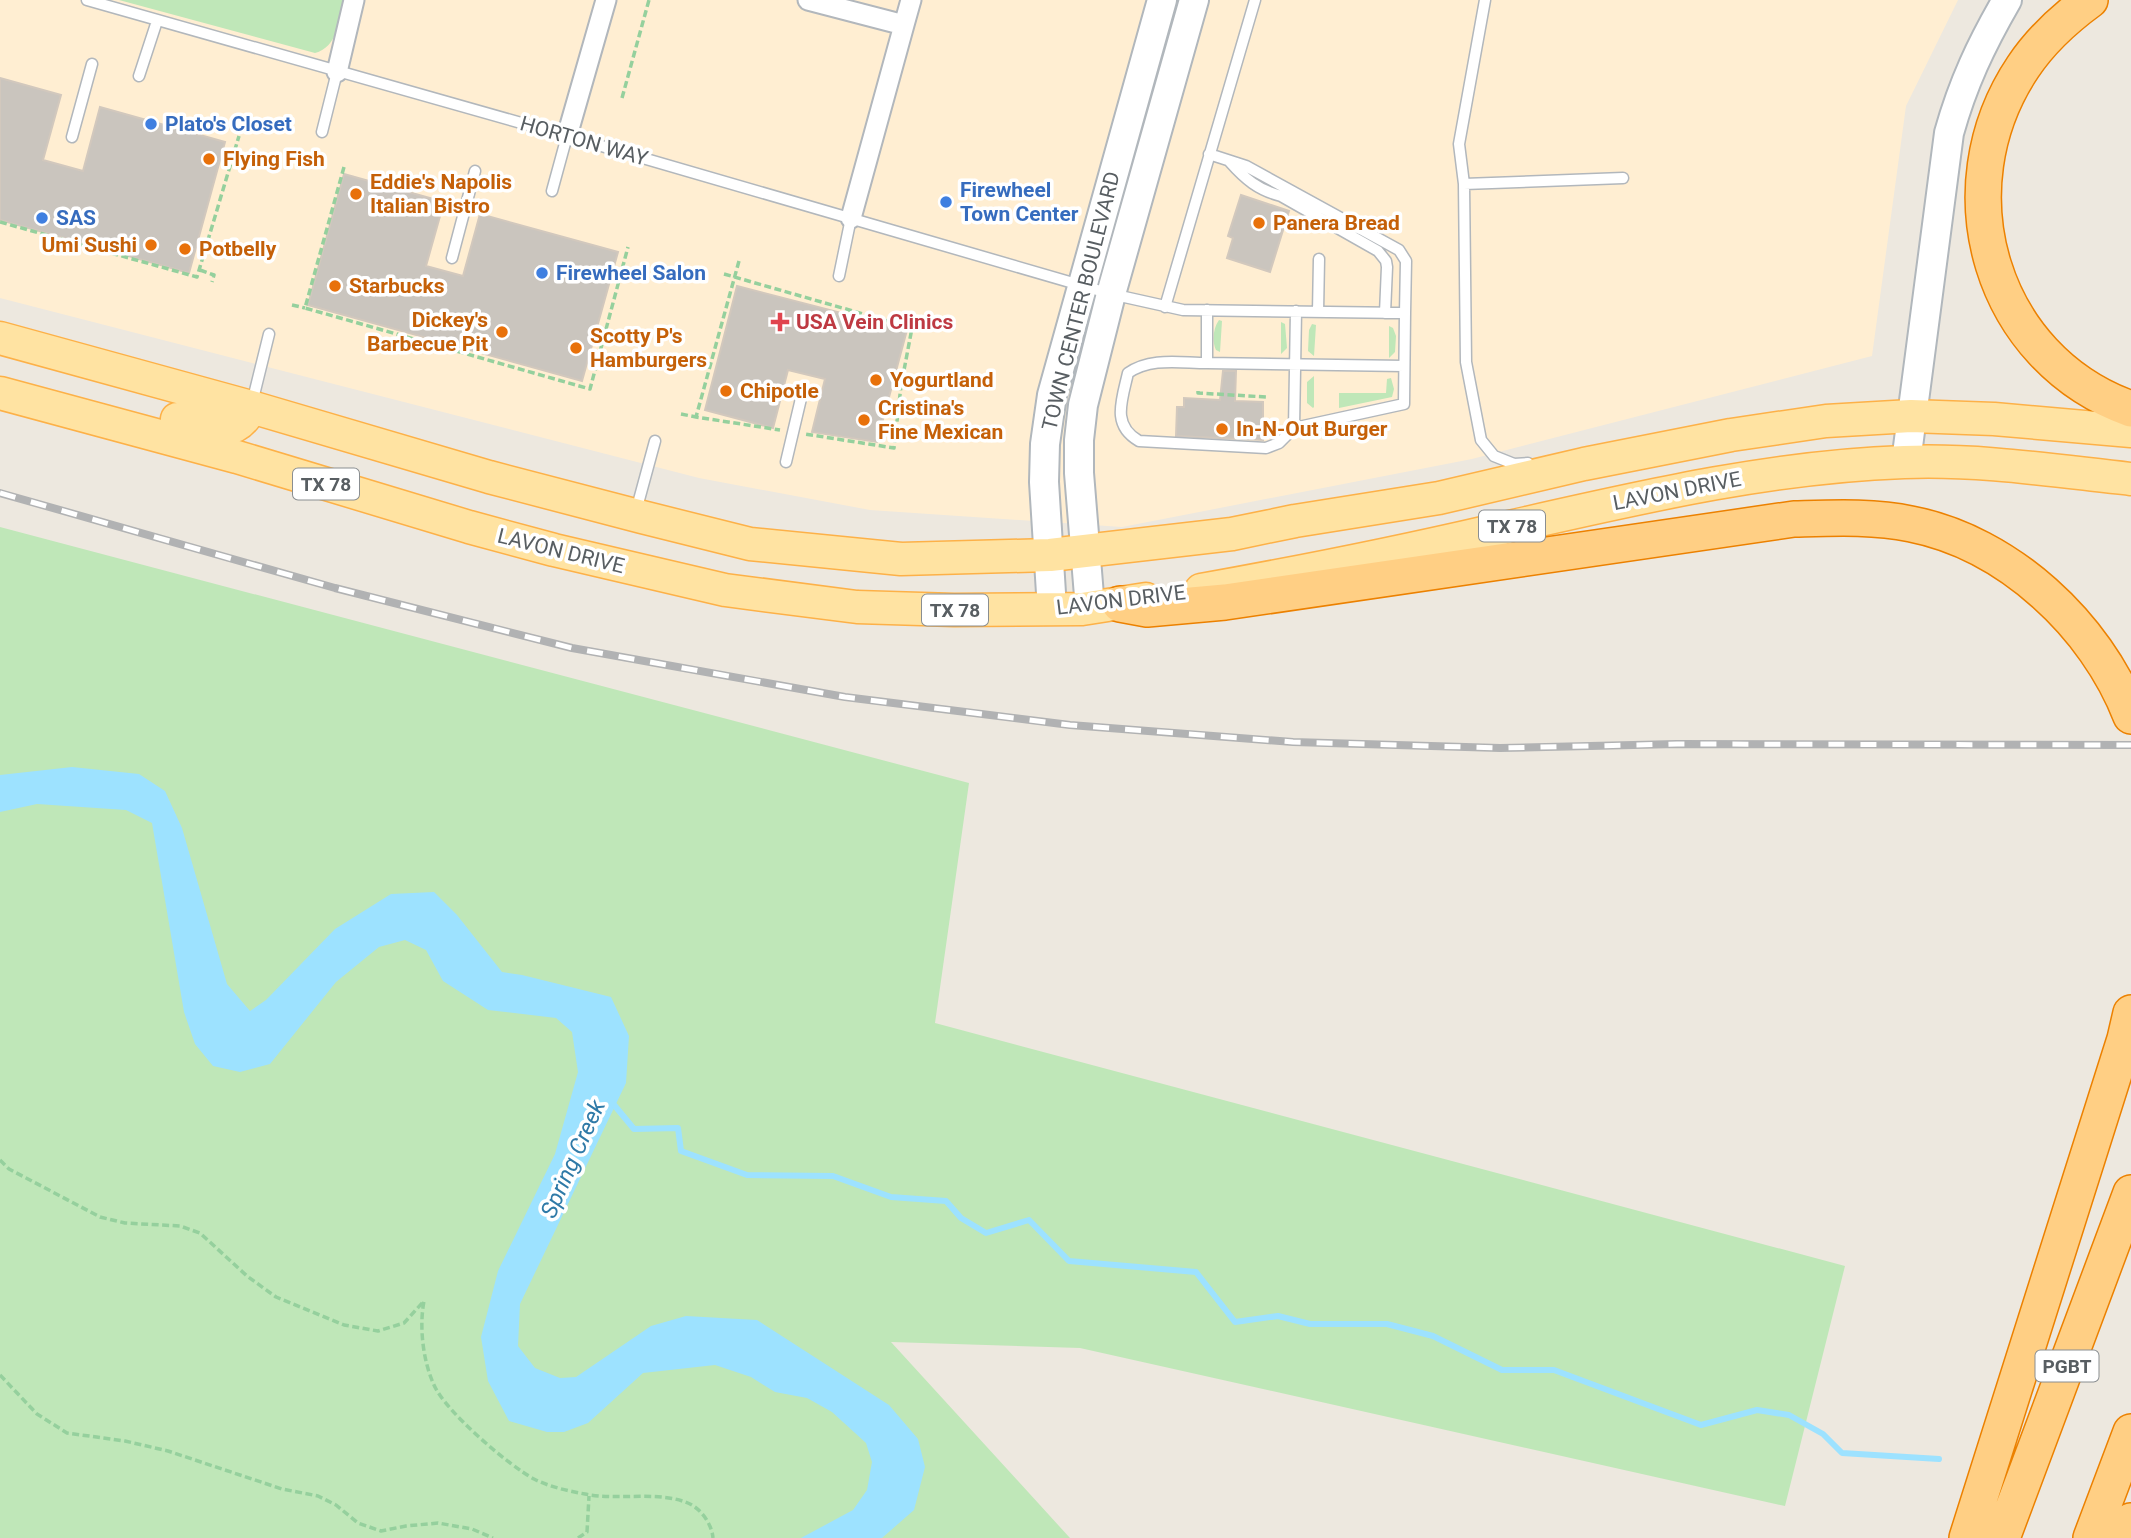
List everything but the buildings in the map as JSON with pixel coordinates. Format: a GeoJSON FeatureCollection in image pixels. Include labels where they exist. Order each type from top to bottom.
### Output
{"type":"FeatureCollection","features":[{"type":"Feature","properties":{"kind":"highway"},"geometry":{"type":"LineString","coordinates":[[2090,0],[2063,20],[2039,44],[2003,103],[1990,141],[1983,182],[1982,219],[1991,261],[2005,298],[2027,334],[2052,361],[2088,388],[2131,409]]}},
{"type":"Feature","properties":{"kind":"highway"},"geometry":{"type":"LineString","coordinates":[[1105,606],[1147,609],[1225,603],[1794,519],[1850,518],[1890,521],[1931,529],[1960,539],[2005,564],[2036,587],[2057,606],[2094,648],[2131,716]]}},
{"type":"Feature","properties":{"kind":"highway"},"geometry":{"type":"LineString","coordinates":[[1967,1538],[2129,1025]]}},
{"type":"Feature","properties":{"kind":"highway","name":"PGBT"},"geometry":{"type":"LineString","coordinates":[[2002,1538],[2131,1193]]}},
{"type":"Feature","properties":{"kind":"highway"},"geometry":{"type":"LineString","coordinates":[[2091,1538],[2131,1432]]}},
{"type":"Feature","properties":{"kind":"highway"},"geometry":{"type":"LineString","coordinates":[[2116,1538],[2131,1521]]}},
{"type":"Feature","properties":{"kind":"main road","name":"TX 78"},"geometry":{"type":"LineString","coordinates":[[0,338],[251,407],[489,477],[750,544],[901,559],[1050,555],[1232,534],[1439,498],[1623,456],[1765,429],[1826,421],[1911,416],[1994,419],[2131,431]]}},
{"type":"Feature","properties":{"kind":"main road","name":"LAVON DRIVE"},"geometry":{"type":"LineString","coordinates":[[0,393],[237,457],[554,550],[725,590],[857,607],[954,610],[1105,606],[1441,542],[1703,484],[1790,471],[1906,462],[1996,464],[2131,479]]}},
{"type":"Feature","properties":{"kind":"main road"},"geometry":{"type":"LineString","coordinates":[[33,402],[81,397],[138,408],[219,430],[237,426],[245,421],[251,407]]}},
{"type":"Feature","properties":{"kind":"street"},"geometry":{"type":"LineString","coordinates":[[337,72],[355,0]]}},
{"type":"Feature","properties":{"kind":"street"},"geometry":{"type":"LineString","coordinates":[[567,136],[606,0]]}},
{"type":"Feature","properties":{"kind":"street"},"geometry":{"type":"LineString","coordinates":[[808,0],[904,25]]}},
{"type":"Feature","properties":{"kind":"street"},"geometry":{"type":"LineString","coordinates":[[851,218],[911,0]]}},
{"type":"Feature","properties":{"kind":"street","name":"TOWN CENTER BOULEVARD"},"geometry":{"type":"LineString","coordinates":[[1052,609],[1045,506],[1045,444],[1052,395],[1162,0]]}},
{"type":"Feature","properties":{"kind":"street","name":"TOWN CENTER BOULEVARD"},"geometry":{"type":"LineString","coordinates":[[1105,606],[1084,552],[1079,440],[1083,405],[1194,0]]}},
{"type":"Feature","properties":{"kind":"street"},"geometry":{"type":"LineString","coordinates":[[1906,462],[1949,133],[1961,90],[1985,36],[2007,0]]}},
{"type":"Feature","properties":{"kind":"lane","name":"HORTON WAY"},"geometry":{"type":"LineString","coordinates":[[87,0],[1081,284],[1111,295],[1165,307],[1207,310],[1405,313]]}},
{"type":"Feature","properties":{"kind":"lane"},"geometry":{"type":"LineString","coordinates":[[1165,307],[1255,0]]}},
{"type":"Feature","properties":{"kind":"lane"},"geometry":{"type":"LineString","coordinates":[[1485,0],[1459,144],[1464,184],[1466,362],[1481,440],[1494,456],[1514,464],[1623,456]]}},
{"type":"Feature","properties":{"kind":"lane"},"geometry":{"type":"LineString","coordinates":[[139,76],[157,21]]}},
{"type":"Feature","properties":{"kind":"lane"},"geometry":{"type":"LineString","coordinates":[[72,137],[92,64]]}},
{"type":"Feature","properties":{"kind":"lane"},"geometry":{"type":"LineString","coordinates":[[321,132],[337,72]]}},
{"type":"Feature","properties":{"kind":"lane"},"geometry":{"type":"LineString","coordinates":[[552,191],[567,136]]}},
{"type":"Feature","properties":{"kind":"lane"},"geometry":{"type":"LineString","coordinates":[[1209,154],[1247,166],[1399,250],[1406,261],[1404,404],[1294,428],[1279,443],[1266,448],[1139,441],[1127,435],[1121,422],[1122,398],[1128,373],[1139,365],[1150,362],[1404,366]]}},
{"type":"Feature","properties":{"kind":"lane"},"geometry":{"type":"LineString","coordinates":[[1230,162],[1245,180],[1264,191],[1281,196],[1378,251],[1387,267],[1385,313]]}},
{"type":"Feature","properties":{"kind":"lane"},"geometry":{"type":"LineString","coordinates":[[452,258],[475,171]]}},
{"type":"Feature","properties":{"kind":"lane"},"geometry":{"type":"LineString","coordinates":[[1464,184],[1623,178]]}},
{"type":"Feature","properties":{"kind":"lane"},"geometry":{"type":"LineString","coordinates":[[839,276],[851,218]]}},
{"type":"Feature","properties":{"kind":"lane"},"geometry":{"type":"LineString","coordinates":[[1318,312],[1319,259]]}},
{"type":"Feature","properties":{"kind":"lane"},"geometry":{"type":"LineString","coordinates":[[1207,310],[1207,363]]}},
{"type":"Feature","properties":{"kind":"lane"},"geometry":{"type":"LineString","coordinates":[[1294,428],[1296,311]]}},
{"type":"Feature","properties":{"kind":"lane"},"geometry":{"type":"LineString","coordinates":[[251,407],[269,334]]}},
{"type":"Feature","properties":{"kind":"lane"},"geometry":{"type":"LineString","coordinates":[[786,462],[803,390]]}},
{"type":"Feature","properties":{"kind":"lane"},"geometry":{"type":"LineString","coordinates":[[635,515],[655,441]]}},
{"type":"Feature","properties":{"kind":"path"},"geometry":{"type":"LineString","coordinates":[[622,98],[649,0]]}},
{"type":"Feature","properties":{"kind":"path"},"geometry":{"type":"LineString","coordinates":[[0,222],[198,277],[239,136]]}},
{"type":"Feature","properties":{"kind":"path"},"geometry":{"type":"LineString","coordinates":[[304,308],[344,167]]}},
{"type":"Feature","properties":{"kind":"path"},"geometry":{"type":"LineString","coordinates":[[292,305],[590,389],[628,247]]}},
{"type":"Feature","properties":{"kind":"path"},"geometry":{"type":"LineString","coordinates":[[696,417],[738,261]]}},
{"type":"Feature","properties":{"kind":"path"},"geometry":{"type":"LineString","coordinates":[[200,270],[214,275],[212,282]]}},
{"type":"Feature","properties":{"kind":"path"},"geometry":{"type":"LineString","coordinates":[[681,414],[894,448],[901,386],[912,328],[724,274]]}},
{"type":"Feature","properties":{"kind":"path"},"geometry":{"type":"LineString","coordinates":[[1198,391],[1266,397]]}},
{"type":"Feature","properties":{"kind":"path"},"geometry":{"type":"LineString","coordinates":[[0,1160],[9,1168],[100,1217],[125,1223],[180,1226],[200,1233],[247,1276],[276,1297],[344,1325],[378,1331],[404,1322],[424,1301],[421,1319],[425,1351],[434,1385],[454,1413],[512,1464],[534,1479],[555,1488],[589,1495],[675,1499],[692,1505],[705,1516],[713,1538]]}},
{"type":"Feature","properties":{"kind":"path"},"geometry":{"type":"LineString","coordinates":[[0,1375],[37,1414],[67,1433],[125,1441],[168,1451],[282,1489],[318,1496],[336,1505],[358,1523],[381,1531],[406,1525],[438,1523],[472,1529],[493,1538]]}},
{"type":"Feature","properties":{"kind":"path"},"geometry":{"type":"LineString","coordinates":[[578,1538],[587,1532],[589,1495]]}},
{"type":"Feature","properties":{"kind":"shaded area","name":"Firewheel Town Center"},"geometry":{"type":"Polygon","coordinates":[[[0,0],[1958,0],[1906,106],[1872,356],[1472,459],[1122,527],[870,510],[699,478],[0,298],[0,0]]]}},
{"type":"Feature","properties":{"kind":"green space"},"geometry":{"type":"Polygon","coordinates":[[[119,0],[345,0],[333,39],[323,50],[315,53],[119,0]]]}},
{"type":"Feature","properties":{"kind":"green space"},"geometry":{"type":"Polygon","coordinates":[[[1219,320],[1222,321],[1220,352],[1216,350],[1214,339],[1219,320]]]}},
{"type":"Feature","properties":{"kind":"green space"},"geometry":{"type":"Polygon","coordinates":[[[1281,322],[1285,324],[1287,348],[1281,354],[1281,322]]]}},
{"type":"Feature","properties":{"kind":"green space"},"geometry":{"type":"Polygon","coordinates":[[[1312,324],[1316,325],[1314,356],[1308,351],[1312,324]]]}},
{"type":"Feature","properties":{"kind":"green space"},"geometry":{"type":"Polygon","coordinates":[[[1389,326],[1393,328],[1396,336],[1395,352],[1389,358],[1389,326]]]}},
{"type":"Feature","properties":{"kind":"green space"},"geometry":{"type":"Polygon","coordinates":[[[1314,376],[1313,408],[1307,403],[1307,382],[1314,376]]]}},
{"type":"Feature","properties":{"kind":"green space"},"geometry":{"type":"Polygon","coordinates":[[[1391,378],[1394,389],[1392,397],[1339,408],[1339,393],[1386,393],[1387,379],[1391,378]]]}},
{"type":"Feature","properties":{"kind":"green space"},"geometry":{"type":"Polygon","coordinates":[[[0,527],[969,783],[935,1023],[1845,1266],[1785,1506],[1080,1348],[891,1342],[1070,1538],[0,1538],[0,527]]]}},
{"type":"Feature","properties":{"kind":"water","name":"Spring Creek"},"geometry":{"type":"Polygon","coordinates":[[[72,767],[139,774],[165,791],[182,828],[227,984],[250,1011],[266,1000],[335,929],[391,894],[434,892],[457,915],[502,972],[611,997],[629,1036],[626,1083],[520,1304],[518,1346],[535,1368],[560,1378],[576,1377],[651,1326],[686,1316],[757,1320],[889,1405],[918,1439],[925,1467],[914,1510],[882,1538],[801,1538],[853,1510],[867,1490],[872,1462],[866,1443],[832,1412],[807,1398],[775,1392],[751,1377],[715,1365],[643,1373],[588,1423],[564,1432],[547,1432],[509,1421],[488,1381],[481,1337],[498,1271],[555,1154],[578,1072],[572,1032],[556,1018],[488,1010],[443,981],[426,950],[405,940],[379,947],[336,982],[270,1064],[240,1072],[213,1066],[195,1044],[184,1012],[152,823],[126,810],[37,804],[0,812],[0,775],[72,767]]]}},
{"type":"Feature","properties":{"kind":"waterway","name":"Spring Creek"},"geometry":{"type":"LineString","coordinates":[[610,1100],[634,1129],[678,1128],[681,1151],[747,1175],[833,1176],[891,1197],[946,1201],[961,1218],[986,1233],[1029,1220],[1069,1261],[1196,1272],[1235,1322],[1278,1316],[1310,1324],[1387,1324],[1433,1336],[1502,1370],[1554,1370],[1701,1425],[1757,1410],[1789,1415],[1823,1434],[1842,1453],[1939,1459]]}},
{"type":"Feature","properties":{"kind":"railway"},"geometry":{"type":"LineString","coordinates":[[0,493],[335,588],[572,648],[845,697],[1070,725],[1293,742],[1500,748],[1677,744],[2131,745]]}},
{"type":"Feature","properties":{"kind":"place","name":"Plato's Closet"},"geometry":{"type":"Point","coordinates":[151,124]}},
{"type":"Feature","properties":{"kind":"place","name":"Flying Fish"},"geometry":{"type":"Point","coordinates":[209,159]}},
{"type":"Feature","properties":{"kind":"place","name":"Eddie's Napolis Italian Bistro"},"geometry":{"type":"Point","coordinates":[356,194]}},
{"type":"Feature","properties":{"kind":"place","name":"Firewheel Town Center"},"geometry":{"type":"Point","coordinates":[946,202]}},
{"type":"Feature","properties":{"kind":"place","name":"SAS"},"geometry":{"type":"Point","coordinates":[42,218]}},
{"type":"Feature","properties":{"kind":"place","name":"Panera Bread"},"geometry":{"type":"Point","coordinates":[1259,223]}},
{"type":"Feature","properties":{"kind":"place","name":"Umi Sushi"},"geometry":{"type":"Point","coordinates":[151,245]}},
{"type":"Feature","properties":{"kind":"place","name":"Potbelly"},"geometry":{"type":"Point","coordinates":[185,249]}},
{"type":"Feature","properties":{"kind":"place","name":"Firewheel Salon"},"geometry":{"type":"Point","coordinates":[542,273]}},
{"type":"Feature","properties":{"kind":"place","name":"Starbucks"},"geometry":{"type":"Point","coordinates":[335,286]}},
{"type":"Feature","properties":{"kind":"place","name":"USA Vein Clinics"},"geometry":{"type":"Point","coordinates":[780,322]}},
{"type":"Feature","properties":{"kind":"place","name":"Dickey's Barbecue Pit"},"geometry":{"type":"Point","coordinates":[502,332]}},
{"type":"Feature","properties":{"kind":"place","name":"Scotty P's Hamburgers"},"geometry":{"type":"Point","coordinates":[576,348]}},
{"type":"Feature","properties":{"kind":"place","name":"Yogurtland"},"geometry":{"type":"Point","coordinates":[876,380]}},
{"type":"Feature","properties":{"kind":"place","name":"Chipotle"},"geometry":{"type":"Point","coordinates":[726,391]}},
{"type":"Feature","properties":{"kind":"place","name":"Cristina's Fine Mexican"},"geometry":{"type":"Point","coordinates":[864,420]}},
{"type":"Feature","properties":{"kind":"place","name":"In-N-Out Burger"},"geometry":{"type":"Point","coordinates":[1222,429]}}]}
